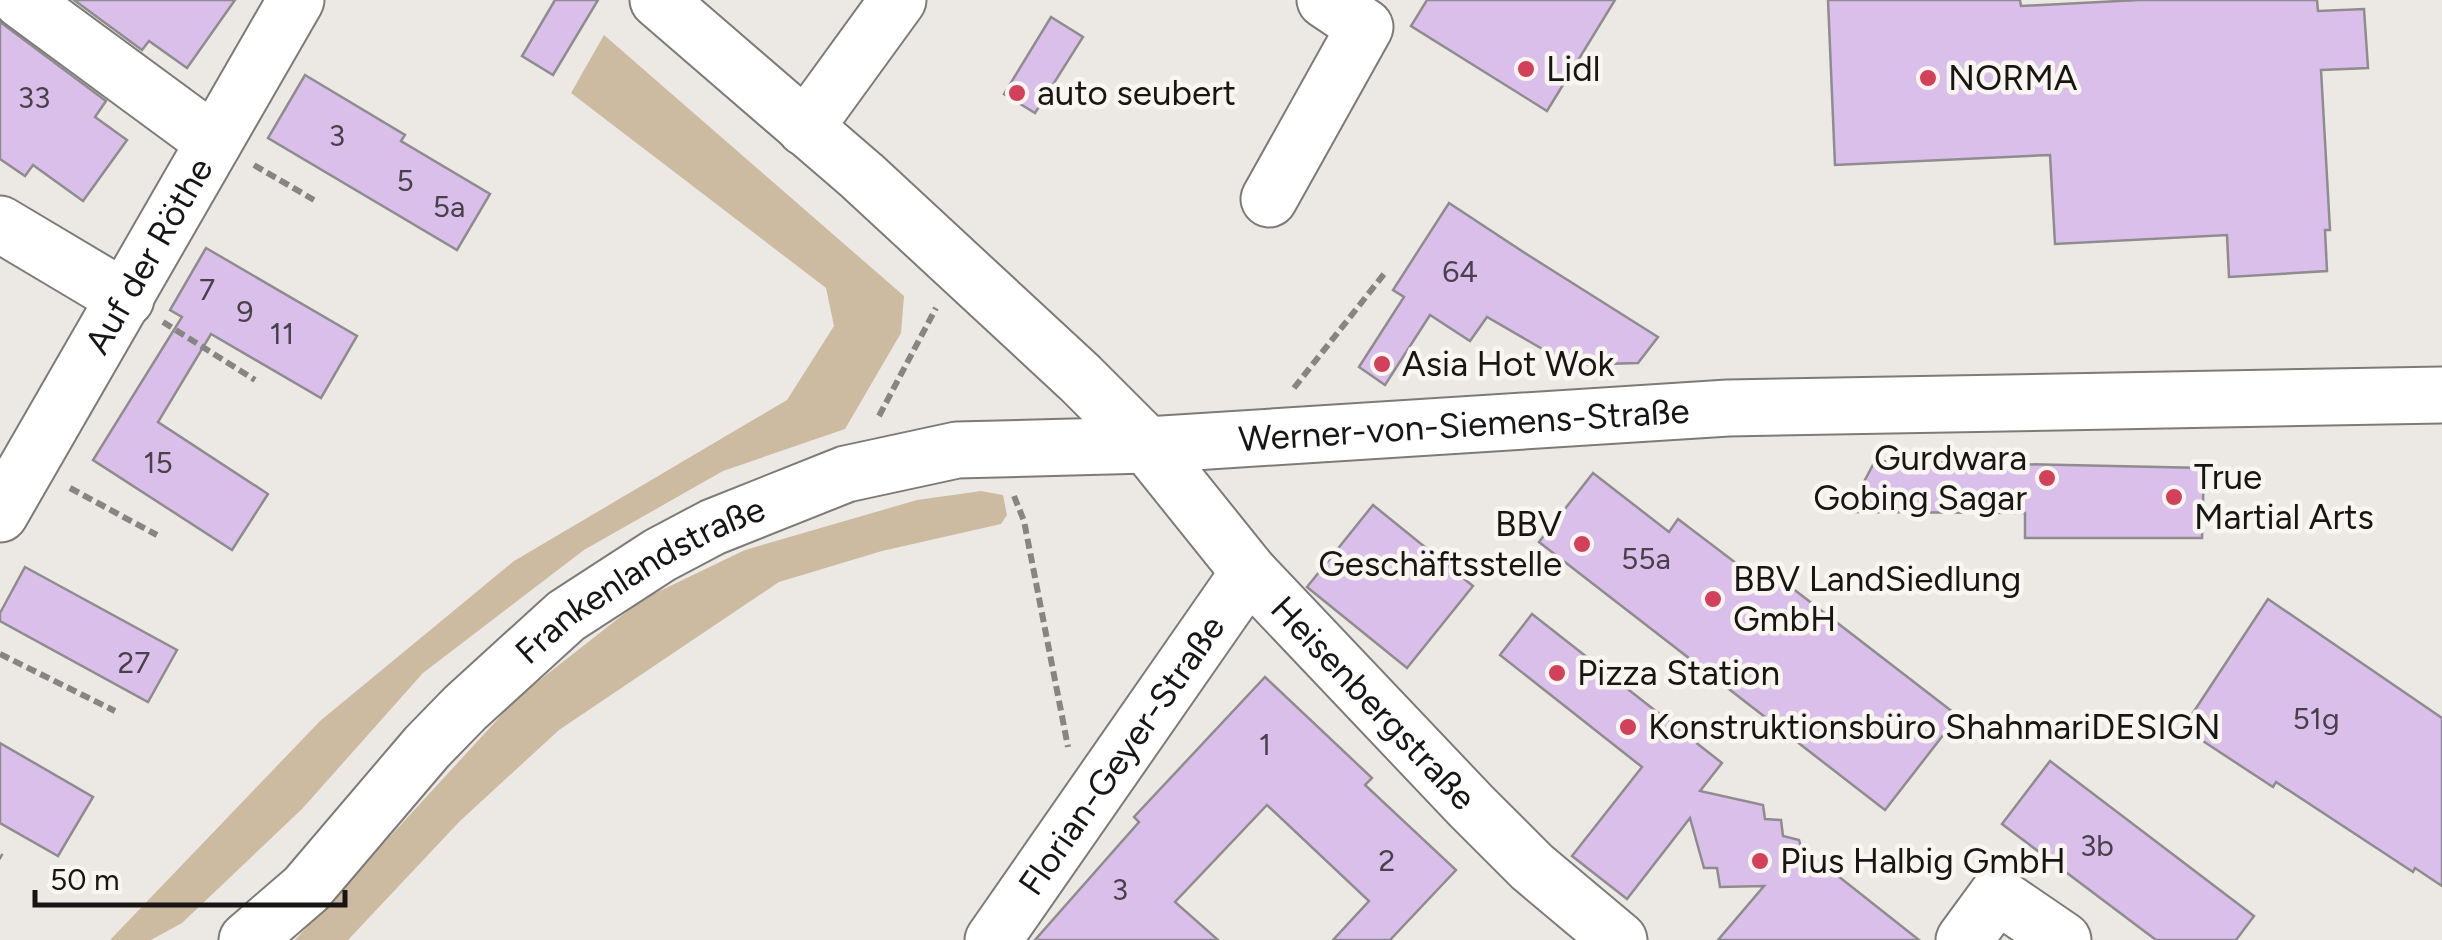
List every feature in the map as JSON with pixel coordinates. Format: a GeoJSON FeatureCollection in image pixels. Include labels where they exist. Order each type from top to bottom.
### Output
{"type":"FeatureCollection","features":[{"type":"Feature","properties":{"kind":"street"},"geometry":{"type":"LineString","coordinates":[[21,0],[214,142]]}},
{"type":"Feature","properties":{"kind":"street","name":"Auf der Röthe"},"geometry":{"type":"LineString","coordinates":[[0,514],[296,0]]}},
{"type":"Feature","properties":{"kind":"street"},"geometry":{"type":"LineString","coordinates":[[658,0],[956,264],[1148,445]]}},
{"type":"Feature","properties":{"kind":"street"},"geometry":{"type":"LineString","coordinates":[[805,128],[898,0]]}},
{"type":"Feature","properties":{"kind":"street"},"geometry":{"type":"LineString","coordinates":[[1269,199],[1365,27],[1325,0]]}},
{"type":"Feature","properties":{"kind":"street"},"geometry":{"type":"LineString","coordinates":[[0,224],[126,299]]}},
{"type":"Feature","properties":{"kind":"street","name":"Werner-von-Siemens-Straße"},"geometry":{"type":"LineString","coordinates":[[1148,445],[1728,408],[2442,395]]}},
{"type":"Feature","properties":{"kind":"street","name":"Frankenlandstraße"},"geometry":{"type":"LineString","coordinates":[[247,940],[306,890],[465,708],[566,616],[660,555],[713,527],[846,474],[957,450],[1148,445]]}},
{"type":"Feature","properties":{"kind":"street","name":"Heisenbergstraße"},"geometry":{"type":"LineString","coordinates":[[1148,445],[1249,572],[1471,806],[1532,867],[1619,940]]}},
{"type":"Feature","properties":{"kind":"street","name":"Florian-Geyer-Straße"},"geometry":{"type":"LineString","coordinates":[[993,940],[1249,572]]}},
{"type":"Feature","properties":{"kind":"street"},"geometry":{"type":"LineString","coordinates":[[1964,940],[1997,895],[2063,940]]}},
{"type":"Feature","properties":{"kind":"path"},"geometry":{"type":"LineString","coordinates":[[214,142],[314,200]]}},
{"type":"Feature","properties":{"kind":"path"},"geometry":{"type":"LineString","coordinates":[[846,474],[915,353],[956,264]]}},
{"type":"Feature","properties":{"kind":"path"},"geometry":{"type":"LineString","coordinates":[[1256,436],[1384,274]]}},
{"type":"Feature","properties":{"kind":"path"},"geometry":{"type":"LineString","coordinates":[[126,299],[255,380]]}},
{"type":"Feature","properties":{"kind":"path"},"geometry":{"type":"LineString","coordinates":[[994,448],[1024,521],[1081,812]]}},
{"type":"Feature","properties":{"kind":"path"},"geometry":{"type":"LineString","coordinates":[[29,466],[158,535]]}},
{"type":"Feature","properties":{"kind":"path"},"geometry":{"type":"LineString","coordinates":[[0,654],[115,712]]}},
{"type":"Feature","properties":{"kind":"shaded area"},"geometry":{"type":"Polygon","coordinates":[[[604,35],[904,296],[901,333],[845,429],[723,471],[584,550],[423,673],[302,809],[182,923],[151,940],[110,940],[320,721],[514,561],[787,400],[834,326],[826,288],[571,93],[604,35]]]}},
{"type":"Feature","properties":{"kind":"shaded area"},"geometry":{"type":"Polygon","coordinates":[[[981,491],[1003,495],[1007,515],[1001,524],[882,551],[779,582],[559,730],[460,821],[348,940],[295,940],[518,697],[643,599],[745,550],[917,500],[981,491]]]}},
{"type":"Feature","properties":{"kind":"building"},"geometry":{"type":"Polygon","coordinates":[[[74,0],[235,0],[187,68],[149,41],[142,50],[74,0]]]}},
{"type":"Feature","properties":{"kind":"building"},"geometry":{"type":"Polygon","coordinates":[[[555,0],[598,0],[553,75],[522,56],[555,0]]]}},
{"type":"Feature","properties":{"kind":"building","name":"Lidl"},"geometry":{"type":"Polygon","coordinates":[[[1427,0],[1615,0],[1547,111],[1411,26],[1427,0]]]}},
{"type":"Feature","properties":{"kind":"building"},"geometry":{"type":"Polygon","coordinates":[[[1828,0],[2020,0],[2021,6],[2139,0],[2317,0],[2318,11],[2364,9],[2368,68],[2321,70],[2330,230],[2325,230],[2327,271],[2229,277],[2227,235],[2055,244],[2050,155],[1835,165],[1828,0]]]}},
{"type":"Feature","properties":{"kind":"building"},"geometry":{"type":"Polygon","coordinates":[[[1051,17],[1083,37],[1035,113],[1004,94],[1051,17]]]}},
{"type":"Feature","properties":{"kind":"building"},"geometry":{"type":"Polygon","coordinates":[[[0,22],[106,101],[95,117],[127,140],[83,201],[33,165],[25,176],[0,159],[0,22]]]}},
{"type":"Feature","properties":{"kind":"building"},"geometry":{"type":"Polygon","coordinates":[[[305,75],[405,135],[401,141],[490,194],[457,250],[268,138],[305,75]]]}},
{"type":"Feature","properties":{"kind":"building"},"geometry":{"type":"Polygon","coordinates":[[[1449,203],[1658,337],[1638,363],[1570,365],[1487,317],[1470,341],[1430,315],[1385,385],[1359,367],[1404,297],[1393,290],[1449,203]]]}},
{"type":"Feature","properties":{"kind":"building"},"geometry":{"type":"Polygon","coordinates":[[[206,248],[357,336],[321,398],[211,334],[158,422],[268,494],[232,550],[93,460],[182,317],[170,310],[206,248]]]}},
{"type":"Feature","properties":{"kind":"building"},"geometry":{"type":"Polygon","coordinates":[[[1875,461],[2204,468],[2202,538],[2025,538],[2025,513],[1848,512],[1875,461]]]}},
{"type":"Feature","properties":{"kind":"building"},"geometry":{"type":"Polygon","coordinates":[[[1593,473],[1669,532],[1678,519],[1753,576],[1761,564],[1958,716],[1885,810],[1539,542],[1593,473]]]}},
{"type":"Feature","properties":{"kind":"building"},"geometry":{"type":"Polygon","coordinates":[[[1373,505],[1473,586],[1407,668],[1307,587],[1373,505]]]}},
{"type":"Feature","properties":{"kind":"building"},"geometry":{"type":"Polygon","coordinates":[[[25,567],[177,650],[148,702],[0,621],[0,613],[25,567]]]}},
{"type":"Feature","properties":{"kind":"building"},"geometry":{"type":"Polygon","coordinates":[[[2268,599],[2442,718],[2442,886],[2415,868],[2413,872],[2276,782],[2273,787],[2183,728],[2268,599]]]}},
{"type":"Feature","properties":{"kind":"building"},"geometry":{"type":"Polygon","coordinates":[[[1532,614],[1722,763],[1700,791],[1763,805],[1765,819],[1781,820],[1783,836],[1799,840],[1803,853],[1809,853],[1919,940],[1718,940],[1764,886],[1720,887],[1717,868],[1704,868],[1690,818],[1627,899],[1572,856],[1642,767],[1500,655],[1532,614]]]}},
{"type":"Feature","properties":{"kind":"building"},"geometry":{"type":"Polygon","coordinates":[[[1265,677],[1372,778],[1365,785],[1456,870],[1390,940],[1333,940],[1369,901],[1267,805],[1175,902],[1218,940],[1035,940],[1139,822],[1134,817],[1265,677]]]}},
{"type":"Feature","properties":{"kind":"building"},"geometry":{"type":"Polygon","coordinates":[[[0,743],[93,797],[58,856],[0,823],[0,743]]]}},
{"type":"Feature","properties":{"kind":"building"},"geometry":{"type":"Polygon","coordinates":[[[2050,761],[2254,916],[2236,940],[2156,940],[2002,824],[2050,761]]]}},
{"type":"Feature","properties":{"kind":"place","name":"Lidl"},"geometry":{"type":"Point","coordinates":[1526,69]}},
{"type":"Feature","properties":{"kind":"place","name":"NORMA"},"geometry":{"type":"Point","coordinates":[1928,78]}},
{"type":"Feature","properties":{"kind":"place","name":"auto seubert"},"geometry":{"type":"Point","coordinates":[1017,93]}},
{"type":"Feature","properties":{"kind":"place","name":"Asia Hot Wok"},"geometry":{"type":"Point","coordinates":[1382,364]}},
{"type":"Feature","properties":{"kind":"place","name":"Gurdwara Gobing Sagar"},"geometry":{"type":"Point","coordinates":[2047,478]}},
{"type":"Feature","properties":{"kind":"place","name":"True Martial Arts"},"geometry":{"type":"Point","coordinates":[2174,497]}},
{"type":"Feature","properties":{"kind":"place","name":"BBV Geschäftsstelle"},"geometry":{"type":"Point","coordinates":[1582,544]}},
{"type":"Feature","properties":{"kind":"place","name":"BBV LandSiedlung GmbH"},"geometry":{"type":"Point","coordinates":[1713,599]}},
{"type":"Feature","properties":{"kind":"place","name":"Pizza Station"},"geometry":{"type":"Point","coordinates":[1557,673]}},
{"type":"Feature","properties":{"kind":"place","name":"Konstruktionsbüro ShahmariDESIGN"},"geometry":{"type":"Point","coordinates":[1628,727]}},
{"type":"Feature","properties":{"kind":"place","name":"Pius Halbig GmbH"},"geometry":{"type":"Point","coordinates":[1760,861]}}]}
